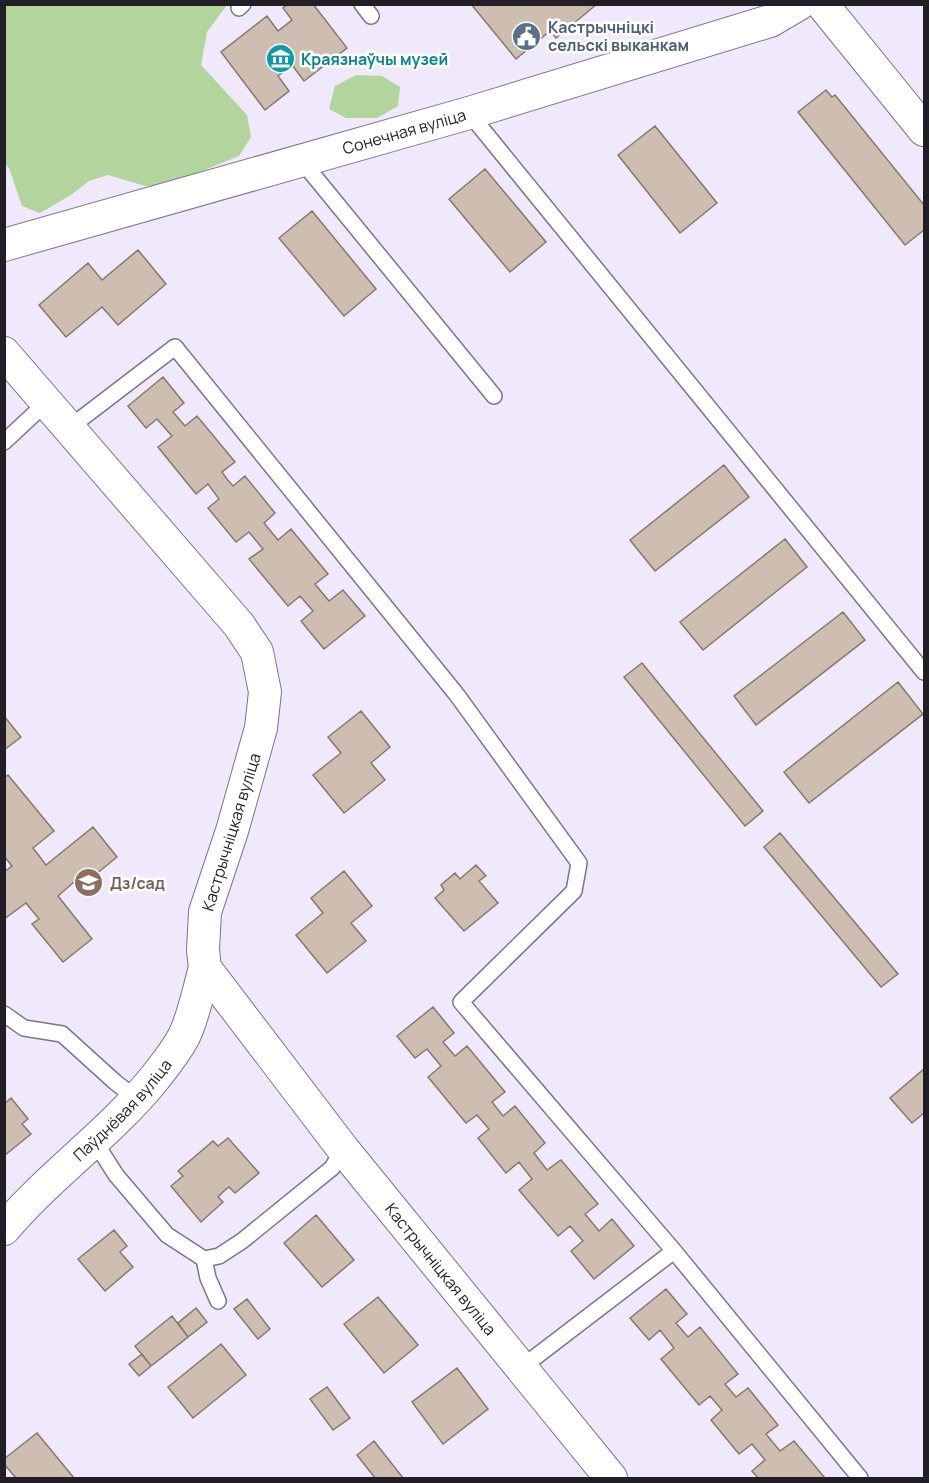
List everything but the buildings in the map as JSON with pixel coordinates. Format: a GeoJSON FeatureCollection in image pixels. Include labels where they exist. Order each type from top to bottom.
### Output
{"type":"FeatureCollection","features":[{"type":"Feature","properties":{"kind":"street","name":"Сонечная вуліца"},"geometry":{"type":"LineString","coordinates":[[4,245],[470,113],[770,21],[799,4]]}},
{"type":"Feature","properties":{"kind":"street"},"geometry":{"type":"LineString","coordinates":[[822,4],[924,130]]}},
{"type":"Feature","properties":{"kind":"street","name":"Кастрычніцкая вуліца"},"geometry":{"type":"LineString","coordinates":[[4,353],[239,625],[257,652],[265,692],[261,728],[232,831],[205,912],[203,951],[205,968],[343,1149],[611,1479]]}},
{"type":"Feature","properties":{"kind":"street","name":"Паўднёвая вуліца"},"geometry":{"type":"LineString","coordinates":[[4,1229],[137,1099],[173,1055],[185,1035],[205,968]]}},
{"type":"Feature","properties":{"kind":"lane"},"geometry":{"type":"LineString","coordinates":[[470,113],[924,672]]}},
{"type":"Feature","properties":{"kind":"lane"},"geometry":{"type":"LineString","coordinates":[[301,160],[494,396]]}},
{"type":"Feature","properties":{"kind":"lane"},"geometry":{"type":"LineString","coordinates":[[69,428],[175,347],[457,695],[579,863],[574,891],[461,1002],[674,1251],[861,1479]]}},
{"type":"Feature","properties":{"kind":"lane"},"geometry":{"type":"LineString","coordinates":[[4,442],[47,402]]}},
{"type":"Feature","properties":{"kind":"lane"},"geometry":{"type":"LineString","coordinates":[[4,1014],[24,1028],[62,1034],[137,1099]]}},
{"type":"Feature","properties":{"kind":"lane"},"geometry":{"type":"LineString","coordinates":[[95,1142],[116,1175],[166,1235],[204,1259],[219,1256],[242,1241],[333,1167],[343,1149]]}},
{"type":"Feature","properties":{"kind":"lane"},"geometry":{"type":"LineString","coordinates":[[521,1368],[674,1251]]}},
{"type":"Feature","properties":{"kind":"lane"},"geometry":{"type":"LineString","coordinates":[[204,1259],[208,1278],[219,1301]]}},
{"type":"Feature","properties":{"kind":"green space"},"geometry":{"type":"Polygon","coordinates":[[[4,5],[227,5],[207,32],[201,65],[247,115],[251,137],[239,156],[163,187],[145,186],[108,175],[89,181],[71,195],[40,213],[22,206],[9,168],[5,164],[4,5]]]}},
{"type":"Feature","properties":{"kind":"green space"},"geometry":{"type":"Polygon","coordinates":[[[356,75],[382,76],[400,87],[398,106],[377,118],[346,118],[329,109],[335,86],[356,75]]]}},
{"type":"Feature","properties":{"kind":"place","name":"Кастрычніцкі сельскі выканкам"},"geometry":{"type":"Point","coordinates":[527,36]}},
{"type":"Feature","properties":{"kind":"place","name":"Краязнаўчы музей"},"geometry":{"type":"Point","coordinates":[280,59]}},
{"type":"Feature","properties":{"kind":"place","name":"Дз/сад"},"geometry":{"type":"Point","coordinates":[89,883]}}]}
